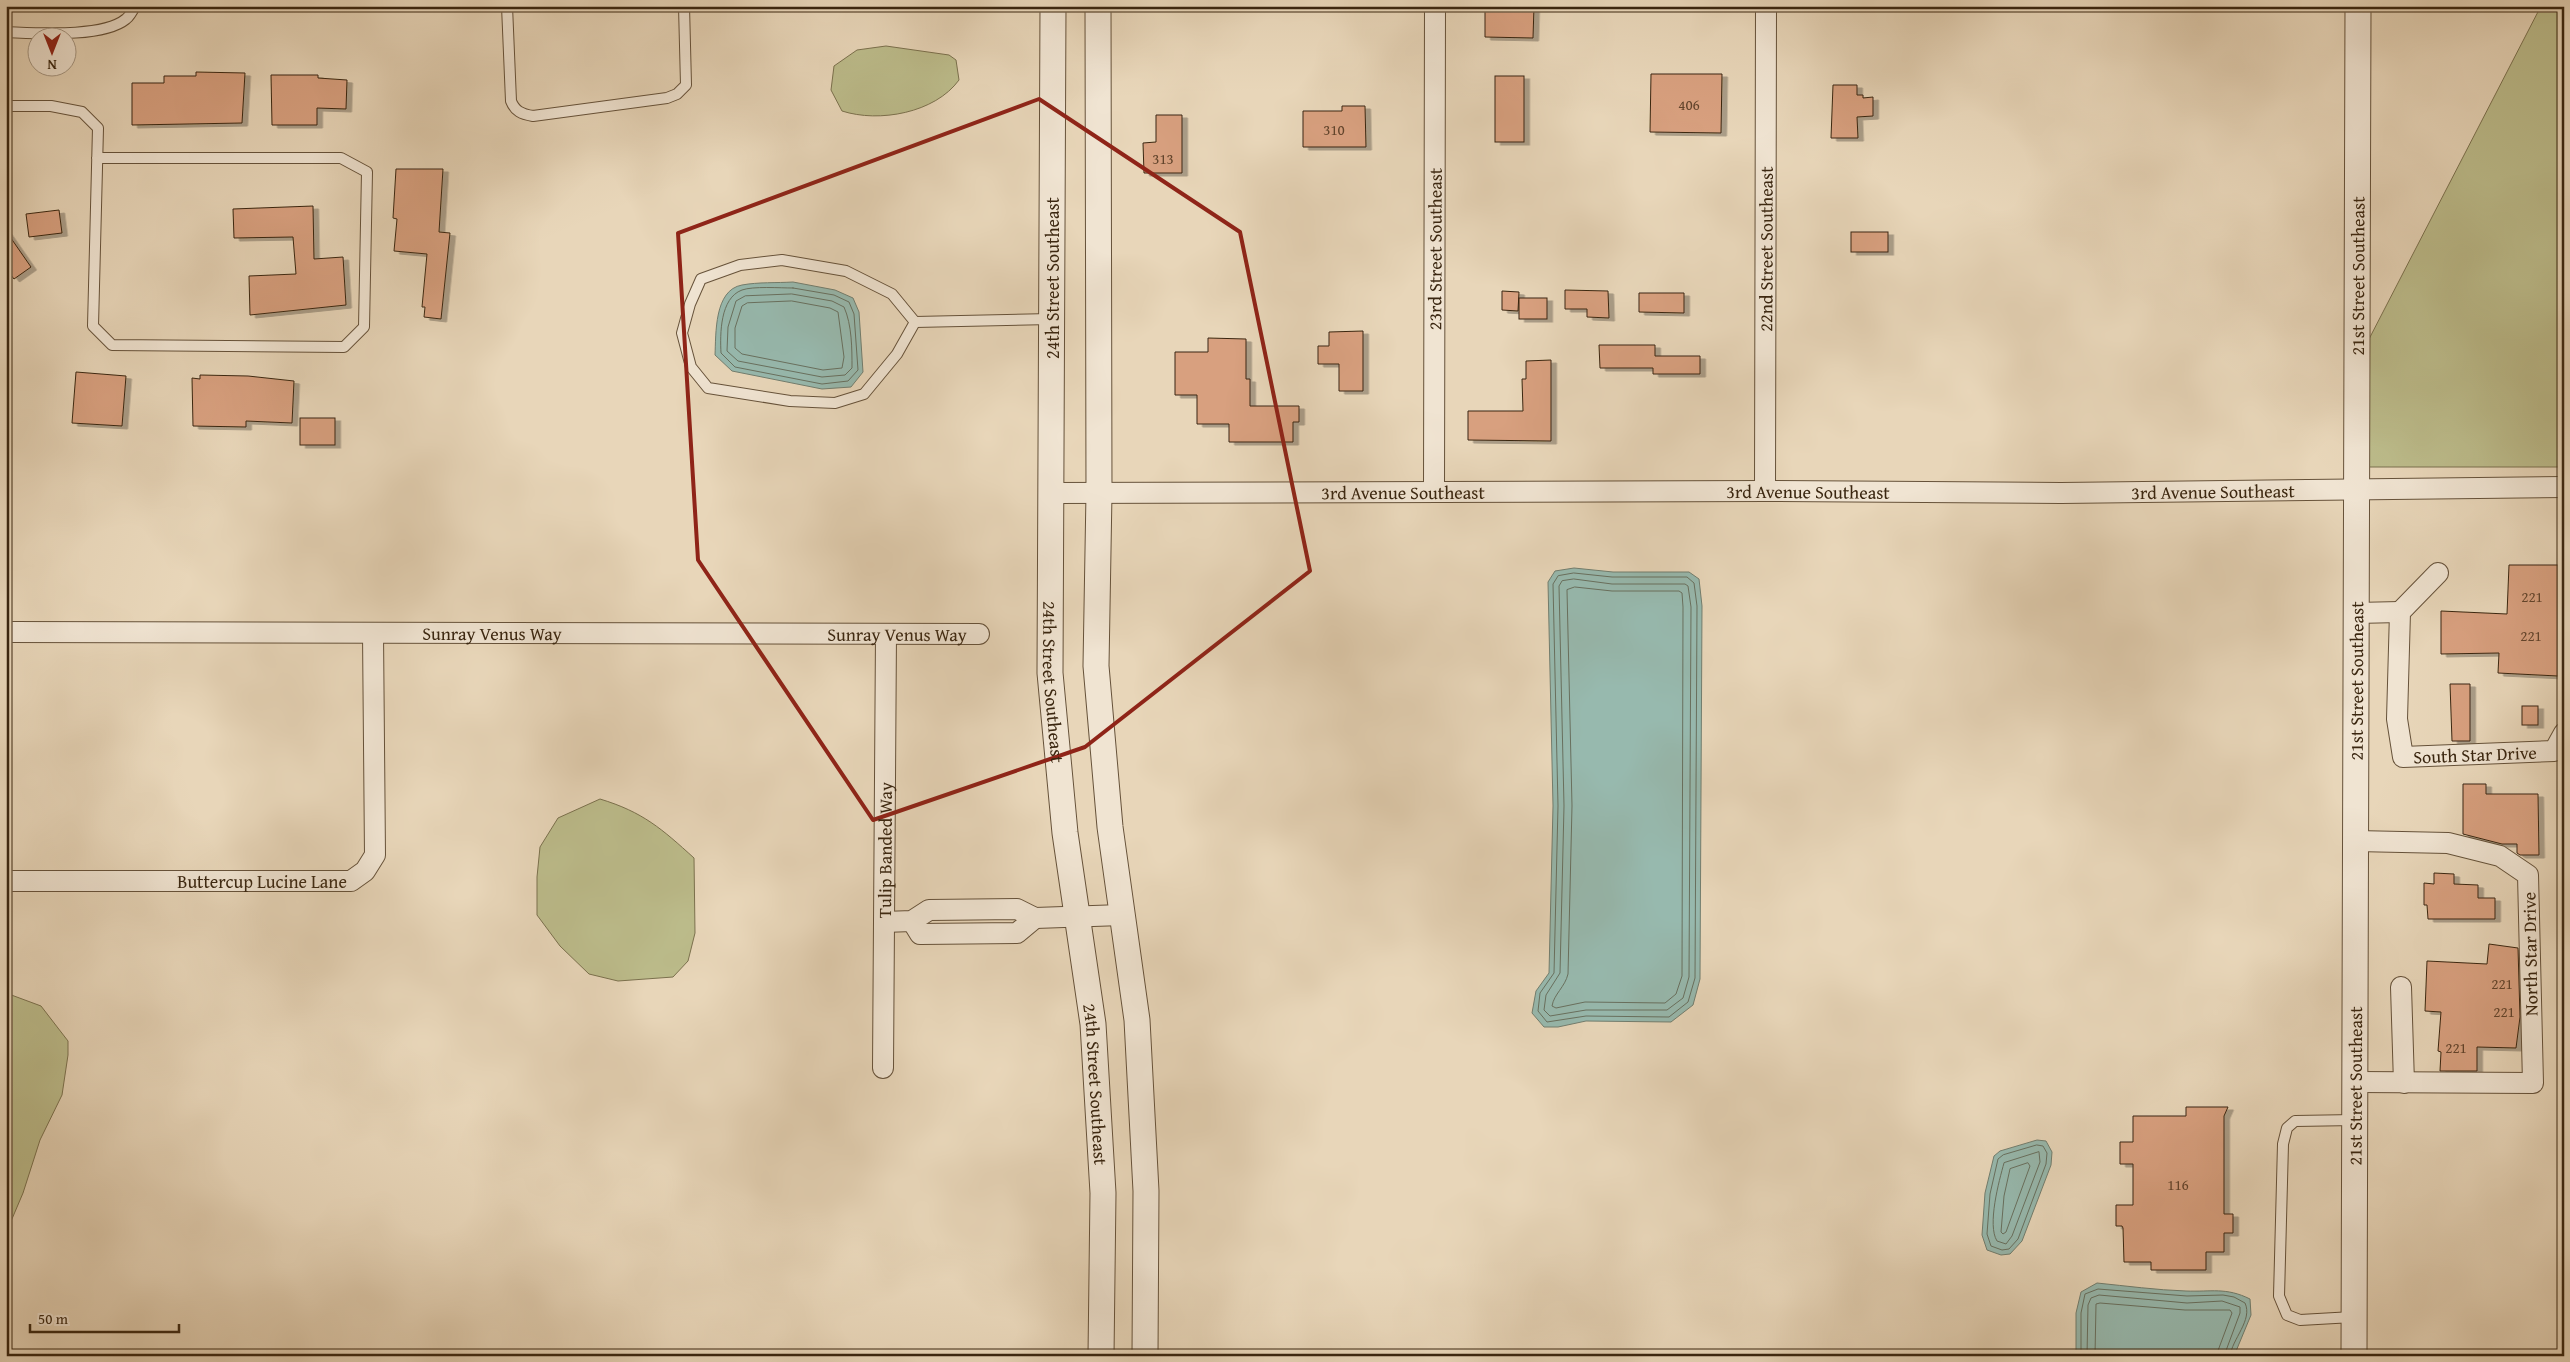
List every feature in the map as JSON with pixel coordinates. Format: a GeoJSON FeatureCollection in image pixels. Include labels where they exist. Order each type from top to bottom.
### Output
{"type":"FeatureCollection","features":[{"type":"Feature","properties":{"kind":"street","name":"24th Street Southeast"},"geometry":{"type":"LineString","coordinates":[[1053,6],[1051,108],[1052,493],[1050,672],[1065,833],[1093,1024],[1103,1193],[1101,1356]]}},
{"type":"Feature","properties":{"kind":"street"},"geometry":{"type":"LineString","coordinates":[[1098,6],[1099,493],[1096,666],[1110,827],[1137,1020],[1146,1181],[1145,1356]]}},
{"type":"Feature","properties":{"kind":"street","name":"23rd Street Southeast"},"geometry":{"type":"LineString","coordinates":[[1434,491],[1435,6]]}},
{"type":"Feature","properties":{"kind":"street","name":"22nd Street Southeast"},"geometry":{"type":"LineString","coordinates":[[1765,491],[1766,6]]}},
{"type":"Feature","properties":{"kind":"street","name":"21st Street Southeast"},"geometry":{"type":"LineString","coordinates":[[2354,1356],[2358,6]]}},
{"type":"Feature","properties":{"kind":"street","name":"3rd Avenue Southeast"},"geometry":{"type":"LineString","coordinates":[[1052,493],[1434,491],[2061,493],[2564,487]]}},
{"type":"Feature","properties":{"kind":"street"},"geometry":{"type":"LineString","coordinates":[[2356,613],[2400,612],[2438,573]]}},
{"type":"Feature","properties":{"kind":"street","name":"South Star Drive"},"geometry":{"type":"LineString","coordinates":[[2400,612],[2397,719],[2403,757],[2554,751],[2564,733]]}},
{"type":"Feature","properties":{"kind":"street","name":"Sunray Venus Way"},"geometry":{"type":"LineString","coordinates":[[6,632],[979,634]]}},
{"type":"Feature","properties":{"kind":"street","name":"Buttercup Lucine Lane"},"geometry":{"type":"LineString","coordinates":[[6,881],[351,881],[365,871],[375,855],[373,633]]}},
{"type":"Feature","properties":{"kind":"street","name":"Tulip Banded Way"},"geometry":{"type":"LineString","coordinates":[[883,1068],[886,634]]}},
{"type":"Feature","properties":{"kind":"street","name":"North Star Drive"},"geometry":{"type":"LineString","coordinates":[[2356,841],[2448,843],[2500,856],[2528,875],[2533,1083],[2356,1082]]}},
{"type":"Feature","properties":{"kind":"street"},"geometry":{"type":"LineString","coordinates":[[884,922],[912,921],[920,934],[1017,933],[1035,918],[1122,915]]}},
{"type":"Feature","properties":{"kind":"street"},"geometry":{"type":"LineString","coordinates":[[2401,987],[2404,1083]]}},
{"type":"Feature","properties":{"kind":"lane"},"geometry":{"type":"LineString","coordinates":[[6,32],[76,33],[103,29],[126,20],[135,6]]}},
{"type":"Feature","properties":{"kind":"lane"},"geometry":{"type":"LineString","coordinates":[[507,6],[511,100],[514,109],[524,115],[533,116],[667,98],[677,94],[686,85],[684,6]]}},
{"type":"Feature","properties":{"kind":"lane"},"geometry":{"type":"LineString","coordinates":[[6,106],[51,106],[82,112],[98,128],[97,158],[93,326],[112,345],[344,347],[364,327],[366,172],[341,158],[97,158]]}},
{"type":"Feature","properties":{"kind":"lane"},"geometry":{"type":"LineString","coordinates":[[782,260],[846,270],[892,294],[915,322],[897,354],[864,394],[834,403],[790,401],[708,388],[690,367],[682,333],[690,304],[701,279],[740,265],[782,260]]}},
{"type":"Feature","properties":{"kind":"lane"},"geometry":{"type":"LineString","coordinates":[[915,322],[1052,319]]}},
{"type":"Feature","properties":{"kind":"lane"},"geometry":{"type":"LineString","coordinates":[[2354,1317],[2300,1320],[2287,1315],[2279,1296],[2283,1144],[2287,1128],[2295,1121],[2355,1120]]}},
{"type":"Feature","properties":{"kind":"highlighted area"},"geometry":{"type":"Polygon","coordinates":[[[1039,99],[1240,232],[1310,571],[1085,747],[873,820],[698,560],[678,233],[1039,99]]]}},
{"type":"Feature","properties":{"kind":"green space"},"geometry":{"type":"Polygon","coordinates":[[[2541,6],[2564,6],[2564,467],[2368,467],[2368,341],[2541,6]]]}},
{"type":"Feature","properties":{"kind":"green space"},"geometry":{"type":"Polygon","coordinates":[[[886,46],[949,55],[956,60],[959,80],[949,91],[936,100],[905,112],[873,116],[842,111],[831,90],[834,66],[857,50],[886,46]]]}},
{"type":"Feature","properties":{"kind":"green space"},"geometry":{"type":"Polygon","coordinates":[[[600,799],[615,804],[651,822],[694,858],[695,933],[688,961],[673,977],[618,981],[589,974],[560,946],[537,915],[537,877],[540,847],[558,818],[600,799]]]}},
{"type":"Feature","properties":{"kind":"green space"},"geometry":{"type":"Polygon","coordinates":[[[6,993],[41,1006],[68,1041],[68,1055],[62,1095],[40,1140],[23,1193],[6,1233],[6,993]]]}},
{"type":"Feature","properties":{"kind":"water"},"geometry":{"type":"Polygon","coordinates":[[[793,282],[835,290],[853,298],[859,312],[863,372],[851,387],[822,389],[732,371],[715,355],[718,314],[726,295],[742,285],[793,282]]]}},
{"type":"Feature","properties":{"kind":"water"},"geometry":{"type":"Polygon","coordinates":[[[1574,568],[1613,572],[1689,572],[1699,579],[1702,606],[1700,979],[1693,1005],[1671,1022],[1586,1021],[1558,1027],[1544,1027],[1532,1013],[1536,991],[1549,973],[1553,806],[1548,582],[1555,571],[1574,568]]]}},
{"type":"Feature","properties":{"kind":"water"},"geometry":{"type":"Polygon","coordinates":[[[2037,1140],[2046,1141],[2052,1152],[2051,1165],[2022,1241],[2010,1254],[2001,1255],[1987,1250],[1982,1235],[1985,1193],[1994,1156],[2000,1151],[2037,1140]]]}},
{"type":"Feature","properties":{"kind":"water"},"geometry":{"type":"Polygon","coordinates":[[[2097,1283],[2164,1290],[2226,1291],[2250,1299],[2251,1315],[2234,1356],[2076,1356],[2076,1313],[2081,1292],[2097,1283]]]}},
{"type":"Feature","properties":{"kind":"building"},"geometry":{"type":"Polygon","coordinates":[[[1485,6],[1534,6],[1533,38],[1485,37],[1485,6]]]}},
{"type":"Feature","properties":{"kind":"building"},"geometry":{"type":"Polygon","coordinates":[[[196,72],[245,73],[242,123],[132,125],[132,83],[164,83],[164,76],[196,76],[196,72]]]}},
{"type":"Feature","properties":{"kind":"building"},"geometry":{"type":"Polygon","coordinates":[[[1651,74],[1722,74],[1721,133],[1650,132],[1651,74]]]}},
{"type":"Feature","properties":{"kind":"building"},"geometry":{"type":"Polygon","coordinates":[[[271,75],[318,75],[318,78],[347,80],[346,109],[317,108],[317,125],[272,125],[271,75]]]}},
{"type":"Feature","properties":{"kind":"building"},"geometry":{"type":"Polygon","coordinates":[[[1495,76],[1524,76],[1524,142],[1495,142],[1495,76]]]}},
{"type":"Feature","properties":{"kind":"building"},"geometry":{"type":"Polygon","coordinates":[[[1833,85],[1857,85],[1857,95],[1863,95],[1863,98],[1873,97],[1873,116],[1857,117],[1858,138],[1831,138],[1833,85]]]}},
{"type":"Feature","properties":{"kind":"building"},"geometry":{"type":"Polygon","coordinates":[[[1342,106],[1365,106],[1366,147],[1303,147],[1303,111],[1342,111],[1342,106]]]}},
{"type":"Feature","properties":{"kind":"building"},"geometry":{"type":"Polygon","coordinates":[[[1156,115],[1182,115],[1182,173],[1144,173],[1143,143],[1156,142],[1156,115]]]}},
{"type":"Feature","properties":{"kind":"building"},"geometry":{"type":"Polygon","coordinates":[[[396,169],[443,169],[439,232],[450,233],[441,319],[424,317],[425,307],[422,307],[427,254],[394,251],[397,219],[393,218],[396,169]]]}},
{"type":"Feature","properties":{"kind":"building"},"geometry":{"type":"Polygon","coordinates":[[[313,206],[314,259],[343,257],[346,305],[250,315],[249,276],[296,274],[293,237],[234,238],[233,209],[313,206]]]}},
{"type":"Feature","properties":{"kind":"building"},"geometry":{"type":"Polygon","coordinates":[[[59,210],[62,233],[29,237],[26,214],[59,210]]]}},
{"type":"Feature","properties":{"kind":"building"},"geometry":{"type":"Polygon","coordinates":[[[6,231],[31,267],[14,279],[6,269],[6,231]]]}},
{"type":"Feature","properties":{"kind":"building"},"geometry":{"type":"Polygon","coordinates":[[[1851,232],[1888,232],[1888,252],[1851,252],[1851,232]]]}},
{"type":"Feature","properties":{"kind":"building"},"geometry":{"type":"Polygon","coordinates":[[[1565,290],[1608,291],[1609,318],[1587,317],[1587,309],[1565,309],[1565,290]]]}},
{"type":"Feature","properties":{"kind":"building"},"geometry":{"type":"Polygon","coordinates":[[[1502,291],[1519,292],[1518,311],[1502,310],[1502,291]]]}},
{"type":"Feature","properties":{"kind":"building"},"geometry":{"type":"Polygon","coordinates":[[[1639,293],[1684,293],[1684,313],[1639,312],[1639,293]]]}},
{"type":"Feature","properties":{"kind":"building"},"geometry":{"type":"Polygon","coordinates":[[[1519,298],[1547,298],[1547,319],[1519,319],[1519,298]]]}},
{"type":"Feature","properties":{"kind":"building"},"geometry":{"type":"Polygon","coordinates":[[[1363,331],[1363,391],[1339,391],[1339,364],[1318,364],[1318,346],[1329,346],[1329,332],[1363,331]]]}},
{"type":"Feature","properties":{"kind":"building"},"geometry":{"type":"Polygon","coordinates":[[[1208,338],[1246,339],[1246,379],[1250,379],[1250,406],[1299,406],[1299,422],[1293,422],[1293,442],[1229,442],[1229,424],[1197,424],[1197,395],[1175,395],[1175,352],[1208,352],[1208,338]]]}},
{"type":"Feature","properties":{"kind":"building"},"geometry":{"type":"Polygon","coordinates":[[[1599,345],[1655,345],[1655,356],[1700,356],[1700,374],[1653,374],[1653,368],[1600,368],[1599,345]]]}},
{"type":"Feature","properties":{"kind":"building"},"geometry":{"type":"Polygon","coordinates":[[[1551,360],[1551,441],[1468,440],[1468,411],[1523,411],[1522,379],[1526,379],[1526,361],[1551,360]]]}},
{"type":"Feature","properties":{"kind":"building"},"geometry":{"type":"Polygon","coordinates":[[[76,372],[126,376],[122,426],[72,423],[76,372]]]}},
{"type":"Feature","properties":{"kind":"building"},"geometry":{"type":"Polygon","coordinates":[[[200,375],[248,376],[294,381],[292,423],[246,421],[246,427],[193,426],[192,378],[200,379],[200,375]]]}},
{"type":"Feature","properties":{"kind":"building"},"geometry":{"type":"Polygon","coordinates":[[[300,418],[335,418],[335,445],[300,445],[300,418]]]}},
{"type":"Feature","properties":{"kind":"building"},"geometry":{"type":"Polygon","coordinates":[[[2509,565],[2558,565],[2558,676],[2498,673],[2499,653],[2441,654],[2441,611],[2507,614],[2509,565]]]}},
{"type":"Feature","properties":{"kind":"building"},"geometry":{"type":"Polygon","coordinates":[[[2450,684],[2470,684],[2470,741],[2452,741],[2450,684]]]}},
{"type":"Feature","properties":{"kind":"building"},"geometry":{"type":"Polygon","coordinates":[[[2522,706],[2538,706],[2538,725],[2522,725],[2522,706]]]}},
{"type":"Feature","properties":{"kind":"building"},"geometry":{"type":"Polygon","coordinates":[[[2463,784],[2486,784],[2486,794],[2538,794],[2539,855],[2520,855],[2517,853],[2517,844],[2502,844],[2463,834],[2463,784]]]}},
{"type":"Feature","properties":{"kind":"building"},"geometry":{"type":"Polygon","coordinates":[[[2434,873],[2454,874],[2454,884],[2478,885],[2478,898],[2495,898],[2495,919],[2428,919],[2427,905],[2424,905],[2424,883],[2434,884],[2434,873]]]}},
{"type":"Feature","properties":{"kind":"building"},"geometry":{"type":"Polygon","coordinates":[[[2489,944],[2518,948],[2520,1017],[2516,1048],[2477,1047],[2477,1071],[2440,1071],[2441,1052],[2438,1051],[2441,1012],[2425,1011],[2427,961],[2487,964],[2489,944]]]}},
{"type":"Feature","properties":{"kind":"building"},"geometry":{"type":"Polygon","coordinates":[[[2186,1107],[2228,1107],[2224,1116],[2224,1214],[2233,1214],[2233,1233],[2224,1233],[2224,1252],[2206,1252],[2206,1270],[2151,1270],[2151,1262],[2124,1262],[2123,1228],[2122,1226],[2116,1226],[2116,1205],[2133,1205],[2133,1164],[2120,1164],[2120,1142],[2133,1142],[2133,1116],[2186,1116],[2186,1107]]]}}]}
